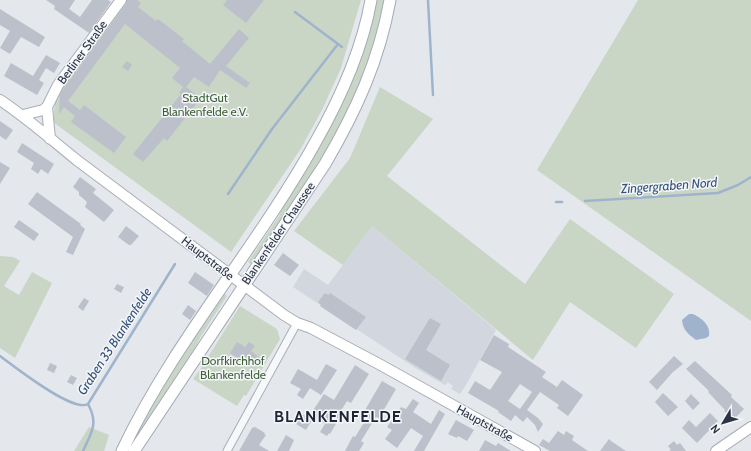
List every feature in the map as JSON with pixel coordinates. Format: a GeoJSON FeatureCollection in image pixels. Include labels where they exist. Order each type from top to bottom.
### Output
{"type":"FeatureCollection","features":[{"type":"Feature","properties":{"kind":"main road","name":"Blankenfelder Chaussee"},"geometry":{"type":"LineString","coordinates":[[122,451],[143,409],[177,355],[280,202],[328,120],[350,71],[364,31],[371,0]]}},
{"type":"Feature","properties":{"kind":"main road","name":"Blankenfelder Chaussee"},"geometry":{"type":"LineString","coordinates":[[134,451],[343,134],[360,100],[375,59],[390,0]]}},
{"type":"Feature","properties":{"kind":"street","name":"Berliner Straße"},"geometry":{"type":"LineString","coordinates":[[47,107],[58,85],[120,0]]}},
{"type":"Feature","properties":{"kind":"street","name":"Hauptstraße"},"geometry":{"type":"LineString","coordinates":[[0,100],[23,115],[50,139],[284,315],[379,364],[535,451]]}},
{"type":"Feature","properties":{"kind":"street"},"geometry":{"type":"LineString","coordinates":[[23,115],[43,110],[47,107],[50,139]]}},
{"type":"Feature","properties":{"kind":"street"},"geometry":{"type":"LineString","coordinates":[[227,451],[297,323]]}},
{"type":"Feature","properties":{"kind":"street"},"geometry":{"type":"LineString","coordinates":[[716,451],[751,427]]}},
{"type":"Feature","properties":{"kind":"shaded area"},"geometry":{"type":"Polygon","coordinates":[[[372,226],[496,330],[460,394],[451,389],[453,386],[448,382],[445,385],[417,369],[293,287],[304,269],[328,285],[372,226]]]}},
{"type":"Feature","properties":{"kind":"green space","name":"StadtGut Blankenfelde e.V."},"geometry":{"type":"Polygon","coordinates":[[[124,0],[361,0],[341,68],[322,110],[300,150],[231,252],[53,122],[56,94],[124,0]]]}},
{"type":"Feature","properties":{"kind":"green space"},"geometry":{"type":"Polygon","coordinates":[[[365,0],[367,0],[359,31],[347,68],[319,129],[263,219],[261,218],[294,167],[324,114],[337,87],[358,30],[365,0]]]}},
{"type":"Feature","properties":{"kind":"green space"},"geometry":{"type":"Polygon","coordinates":[[[376,0],[386,0],[377,39],[369,63],[341,128],[316,169],[251,264],[248,262],[279,216],[285,202],[324,136],[376,0]]]}},
{"type":"Feature","properties":{"kind":"green space"},"geometry":{"type":"Polygon","coordinates":[[[638,0],[751,0],[751,321],[537,170],[638,0]]]}},
{"type":"Feature","properties":{"kind":"green space"},"geometry":{"type":"Polygon","coordinates":[[[380,87],[433,119],[387,176],[525,284],[570,219],[674,294],[636,348],[570,302],[533,360],[372,226],[343,265],[294,231],[350,158],[380,87]]]}},
{"type":"Feature","properties":{"kind":"green space"},"geometry":{"type":"Polygon","coordinates":[[[0,256],[13,257],[20,261],[4,286],[19,295],[32,272],[52,283],[15,358],[0,348],[0,256]]]}},
{"type":"Feature","properties":{"kind":"green space"},"geometry":{"type":"Polygon","coordinates":[[[224,293],[227,296],[201,336],[190,358],[130,451],[126,451],[171,371],[224,293]]]}},
{"type":"Feature","properties":{"kind":"green space","name":"Dorfkirchhof Blankenfelde"},"geometry":{"type":"Polygon","coordinates":[[[240,306],[277,329],[280,339],[246,396],[244,395],[237,406],[193,379],[240,306]]]}},
{"type":"Feature","properties":{"kind":"green space"},"geometry":{"type":"Polygon","coordinates":[[[89,427],[109,435],[104,451],[74,451],[89,427]]]}},
{"type":"Feature","properties":{"kind":"water"},"geometry":{"type":"Polygon","coordinates":[[[689,314],[693,314],[703,320],[709,329],[709,336],[696,340],[688,334],[683,326],[682,320],[689,314]]]}},
{"type":"Feature","properties":{"kind":"building"},"geometry":{"type":"Polygon","coordinates":[[[46,0],[75,0],[69,9],[80,17],[92,0],[108,0],[111,2],[89,33],[54,9],[55,6],[46,0]]]}},
{"type":"Feature","properties":{"kind":"building"},"geometry":{"type":"Polygon","coordinates":[[[127,0],[137,0],[141,3],[138,7],[156,21],[158,19],[184,39],[182,41],[210,64],[239,29],[249,38],[226,66],[250,83],[246,88],[220,70],[209,87],[194,77],[186,87],[201,98],[167,141],[164,138],[143,162],[133,154],[181,94],[179,93],[183,87],[172,78],[180,68],[125,24],[68,101],[80,110],[84,105],[126,137],[114,153],[71,122],[75,116],[64,107],[59,114],[60,95],[64,88],[126,4],[127,0]]]}},
{"type":"Feature","properties":{"kind":"building"},"geometry":{"type":"Polygon","coordinates":[[[227,0],[264,0],[246,23],[223,5],[227,0]]]}},
{"type":"Feature","properties":{"kind":"building"},"geometry":{"type":"Polygon","coordinates":[[[0,9],[45,37],[39,47],[21,37],[10,54],[0,48],[10,31],[0,25],[0,9]]]}},
{"type":"Feature","properties":{"kind":"building"},"geometry":{"type":"Polygon","coordinates":[[[46,55],[60,63],[54,73],[46,68],[39,80],[44,83],[37,95],[4,76],[11,63],[33,76],[46,55]]]}},
{"type":"Feature","properties":{"kind":"building"},"geometry":{"type":"Polygon","coordinates":[[[127,61],[132,65],[128,71],[122,67],[127,61]]]}},
{"type":"Feature","properties":{"kind":"building"},"geometry":{"type":"Polygon","coordinates":[[[0,121],[13,130],[6,140],[0,136],[0,121]]]}},
{"type":"Feature","properties":{"kind":"building"},"geometry":{"type":"Polygon","coordinates":[[[22,143],[54,164],[48,174],[41,169],[38,174],[31,169],[34,163],[17,152],[22,143]]]}},
{"type":"Feature","properties":{"kind":"building"},"geometry":{"type":"Polygon","coordinates":[[[0,162],[10,168],[0,184],[0,162]]]}},
{"type":"Feature","properties":{"kind":"building"},"geometry":{"type":"Polygon","coordinates":[[[80,177],[96,189],[93,193],[114,210],[104,222],[85,207],[87,202],[73,187],[80,177]]]}},
{"type":"Feature","properties":{"kind":"building"},"geometry":{"type":"Polygon","coordinates":[[[37,192],[81,224],[80,225],[85,229],[73,255],[66,252],[73,237],[28,204],[37,192]]]}},
{"type":"Feature","properties":{"kind":"building"},"geometry":{"type":"Polygon","coordinates":[[[19,220],[39,234],[34,241],[14,227],[19,220]]]}},
{"type":"Feature","properties":{"kind":"building"},"geometry":{"type":"Polygon","coordinates":[[[126,226],[139,236],[131,245],[118,237],[126,226]]]}},
{"type":"Feature","properties":{"kind":"building"},"geometry":{"type":"Polygon","coordinates":[[[283,253],[299,265],[290,276],[274,265],[283,253]]]}},
{"type":"Feature","properties":{"kind":"building"},"geometry":{"type":"Polygon","coordinates":[[[195,272],[214,285],[207,296],[188,283],[195,272]]]}},
{"type":"Feature","properties":{"kind":"building"},"geometry":{"type":"Polygon","coordinates":[[[117,284],[124,287],[121,293],[114,289],[117,284]]]}},
{"type":"Feature","properties":{"kind":"building"},"geometry":{"type":"Polygon","coordinates":[[[325,293],[328,295],[330,293],[366,317],[356,330],[320,306],[321,305],[318,302],[325,293]]]}},
{"type":"Feature","properties":{"kind":"building"},"geometry":{"type":"Polygon","coordinates":[[[84,298],[89,301],[83,311],[78,307],[84,298]]]}},
{"type":"Feature","properties":{"kind":"building"},"geometry":{"type":"Polygon","coordinates":[[[188,305],[196,311],[190,320],[182,314],[188,305]]]}},
{"type":"Feature","properties":{"kind":"building"},"geometry":{"type":"Polygon","coordinates":[[[430,318],[441,324],[426,350],[450,365],[441,381],[405,359],[430,318]]]}},
{"type":"Feature","properties":{"kind":"building"},"geometry":{"type":"Polygon","coordinates":[[[494,335],[509,344],[508,347],[546,372],[542,377],[557,387],[562,380],[583,395],[568,416],[557,408],[559,405],[540,392],[527,410],[538,418],[543,424],[538,432],[535,425],[527,417],[523,422],[515,415],[511,421],[498,412],[499,411],[468,393],[475,381],[490,390],[502,372],[480,360],[494,335]],[[520,384],[508,401],[520,409],[532,392],[520,384]]]}},
{"type":"Feature","properties":{"kind":"building"},"geometry":{"type":"Polygon","coordinates":[[[237,342],[245,347],[249,342],[255,346],[251,351],[259,357],[252,368],[230,353],[237,342]]]}},
{"type":"Feature","properties":{"kind":"building"},"geometry":{"type":"Polygon","coordinates":[[[674,356],[683,364],[673,372],[657,390],[649,382],[674,356]]]}},
{"type":"Feature","properties":{"kind":"building"},"geometry":{"type":"Polygon","coordinates":[[[695,361],[732,395],[731,397],[744,409],[734,419],[724,411],[725,410],[708,392],[709,391],[686,369],[695,361]]]}},
{"type":"Feature","properties":{"kind":"building"},"geometry":{"type":"Polygon","coordinates":[[[50,363],[57,366],[54,373],[47,370],[50,363]]]}},
{"type":"Feature","properties":{"kind":"building"},"geometry":{"type":"Polygon","coordinates":[[[326,364],[337,370],[321,395],[310,388],[303,399],[297,395],[301,389],[290,383],[298,369],[317,380],[326,364]]]}},
{"type":"Feature","properties":{"kind":"building"},"geometry":{"type":"Polygon","coordinates":[[[355,365],[369,374],[351,403],[347,401],[339,414],[341,415],[330,434],[329,433],[327,436],[320,432],[325,424],[310,415],[324,394],[334,400],[355,365]]]}},
{"type":"Feature","properties":{"kind":"building"},"geometry":{"type":"Polygon","coordinates":[[[71,375],[77,378],[73,385],[67,382],[71,375]]]}},
{"type":"Feature","properties":{"kind":"building"},"geometry":{"type":"Polygon","coordinates":[[[382,381],[396,389],[379,418],[376,417],[361,441],[364,443],[359,451],[345,451],[353,436],[355,437],[370,413],[365,410],[382,381]]]}},
{"type":"Feature","properties":{"kind":"building"},"geometry":{"type":"Polygon","coordinates":[[[663,393],[678,407],[668,416],[655,402],[663,393]]]}},
{"type":"Feature","properties":{"kind":"building"},"geometry":{"type":"Polygon","coordinates":[[[691,394],[700,403],[693,410],[685,401],[691,394]]]}},
{"type":"Feature","properties":{"kind":"building"},"geometry":{"type":"Polygon","coordinates":[[[413,399],[419,403],[413,412],[431,424],[439,410],[445,414],[424,451],[414,451],[423,436],[411,428],[397,448],[385,439],[392,430],[387,427],[401,407],[406,409],[413,399]]]}},
{"type":"Feature","properties":{"kind":"building"},"geometry":{"type":"Polygon","coordinates":[[[710,413],[718,421],[697,443],[682,428],[689,420],[696,427],[710,413]]]}},
{"type":"Feature","properties":{"kind":"building"},"geometry":{"type":"Polygon","coordinates":[[[302,414],[312,420],[306,430],[296,424],[302,414]]]}},
{"type":"Feature","properties":{"kind":"building"},"geometry":{"type":"Polygon","coordinates":[[[456,420],[474,430],[467,441],[458,436],[457,438],[448,434],[456,420]]]}},
{"type":"Feature","properties":{"kind":"building"},"geometry":{"type":"Polygon","coordinates":[[[255,427],[266,435],[259,445],[269,451],[239,451],[252,428],[255,427]]]}},
{"type":"Feature","properties":{"kind":"building"},"geometry":{"type":"Polygon","coordinates":[[[558,431],[564,435],[566,431],[574,436],[572,440],[588,451],[550,451],[539,445],[543,439],[549,443],[558,431]]]}},
{"type":"Feature","properties":{"kind":"building"},"geometry":{"type":"Polygon","coordinates":[[[286,435],[294,440],[289,451],[277,451],[286,435]]]}},
{"type":"Feature","properties":{"kind":"building"},"geometry":{"type":"Polygon","coordinates":[[[609,439],[611,441],[626,451],[600,451],[609,439]]]}},
{"type":"Feature","properties":{"kind":"building"},"geometry":{"type":"Polygon","coordinates":[[[485,440],[496,446],[498,443],[511,451],[479,451],[485,440]]]}},
{"type":"Feature","properties":{"kind":"building"},"geometry":{"type":"Polygon","coordinates":[[[674,441],[677,445],[680,443],[686,451],[669,451],[671,450],[668,446],[674,441]]]}},
{"type":"Feature","properties":{"kind":"waterway","name":"Zingergraben Nord"},"geometry":{"type":"LineString","coordinates":[[428,0],[433,95]]}},
{"type":"Feature","properties":{"kind":"waterway"},"geometry":{"type":"LineString","coordinates":[[295,12],[338,44]]}},
{"type":"Feature","properties":{"kind":"waterway","name":"Graben 33 Blankenfelde"},"geometry":{"type":"LineString","coordinates":[[228,194],[272,129],[338,44],[342,47]]}},
{"type":"Feature","properties":{"kind":"waterway","name":"Zingergraben Nord"},"geometry":{"type":"LineString","coordinates":[[585,201],[718,193],[738,185],[751,177]]}},
{"type":"Feature","properties":{"kind":"waterway","name":"Zingergraben Nord"},"geometry":{"type":"LineString","coordinates":[[556,202],[562,202]]}},
{"type":"Feature","properties":{"kind":"waterway","name":"Graben 33 Blankenfelde"},"geometry":{"type":"LineString","coordinates":[[0,356],[44,388],[58,396],[70,402],[81,405],[88,404],[175,264]]}},
{"type":"Feature","properties":{"kind":"waterway"},"geometry":{"type":"LineString","coordinates":[[83,451],[93,428],[93,417],[88,404]]}},
{"type":"Feature","properties":{"kind":"district","name":"BLANKENFELDE"},"geometry":{"type":"Point","coordinates":[338,416]}}]}
